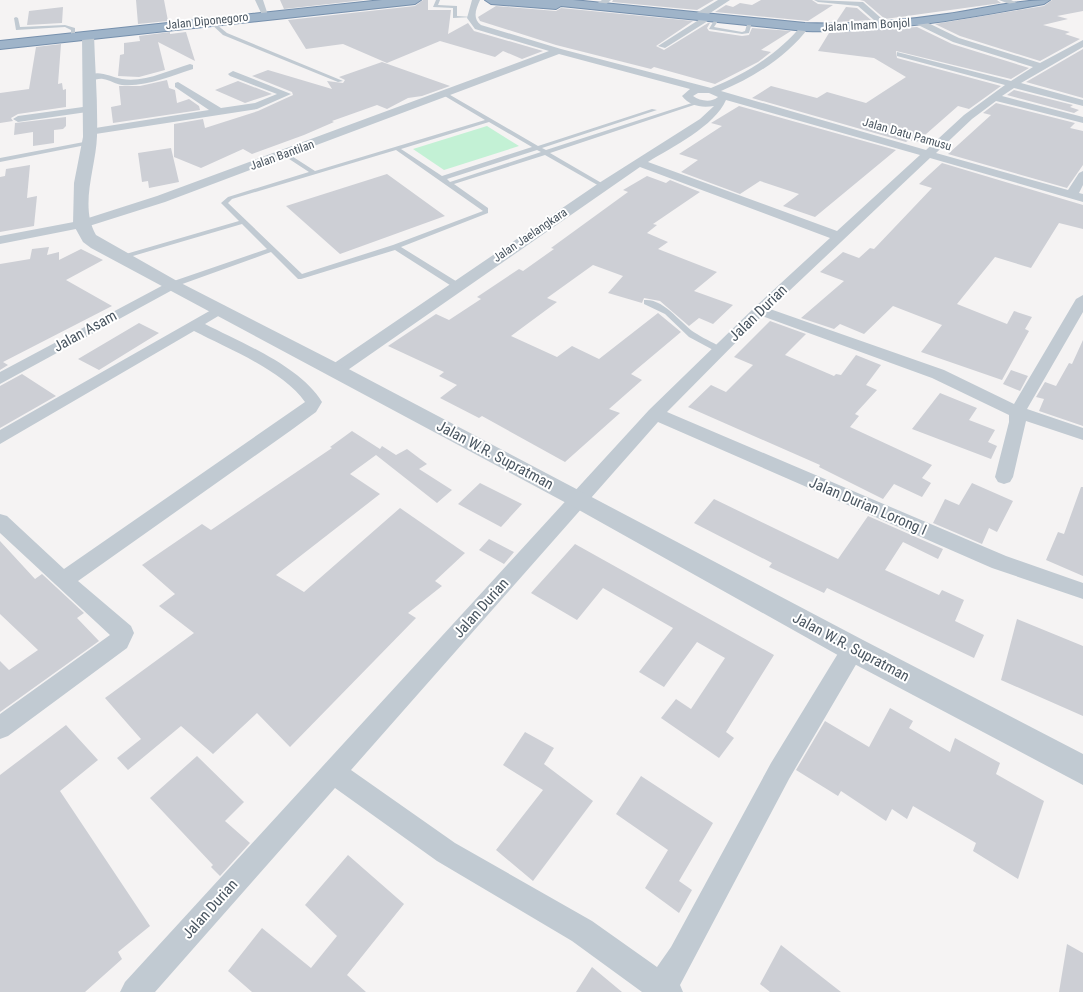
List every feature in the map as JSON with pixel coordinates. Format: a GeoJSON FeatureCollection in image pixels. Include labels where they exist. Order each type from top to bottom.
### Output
{"type":"FeatureCollection","features":[{"type":"Feature","properties":{"kind":"highway","name":"Jalan Diponegoro"},"geometry":{"type":"LineString","coordinates":[[0,43],[383,0]]}},
{"type":"Feature","properties":{"kind":"highway","name":"Jalan Diponegoro"},"geometry":{"type":"LineString","coordinates":[[81,34],[415,0]]}},
{"type":"Feature","properties":{"kind":"highway"},"geometry":{"type":"LineString","coordinates":[[491,0],[702,17]]}},
{"type":"Feature","properties":{"kind":"highway"},"geometry":{"type":"LineString","coordinates":[[538,0],[603,3],[702,17]]}},
{"type":"Feature","properties":{"kind":"highway","name":"Jalan Imam Bonjol"},"geometry":{"type":"LineString","coordinates":[[702,17],[805,27],[847,28],[919,22],[1044,0]]}},
{"type":"Feature","properties":{"kind":"street"},"geometry":{"type":"LineString","coordinates":[[259,0],[265,12]]}},
{"type":"Feature","properties":{"kind":"street"},"geometry":{"type":"LineString","coordinates":[[476,0],[470,17],[472,23],[488,31],[674,81],[718,95]]}},
{"type":"Feature","properties":{"kind":"street"},"geometry":{"type":"LineString","coordinates":[[662,46],[725,0]]}},
{"type":"Feature","properties":{"kind":"street"},"geometry":{"type":"LineString","coordinates":[[818,0],[860,2],[886,26]]}},
{"type":"Feature","properties":{"kind":"street"},"geometry":{"type":"LineString","coordinates":[[1003,0],[1017,5]]}},
{"type":"Feature","properties":{"kind":"street"},"geometry":{"type":"LineString","coordinates":[[919,22],[956,40],[1041,66]]}},
{"type":"Feature","properties":{"kind":"street"},"geometry":{"type":"LineString","coordinates":[[693,100],[718,95],[788,45],[805,27]]}},
{"type":"Feature","properties":{"kind":"street"},"geometry":{"type":"LineString","coordinates":[[81,34],[90,78],[89,137],[82,183],[81,224]]}},
{"type":"Feature","properties":{"kind":"street","name":"Jalan Durian"},"geometry":{"type":"LineString","coordinates":[[135,992],[656,414],[760,310],[929,154],[994,97],[1041,66],[1083,43]]}},
{"type":"Feature","properties":{"kind":"street","name":"Jalan Bantilan"},"geometry":{"type":"LineString","coordinates":[[0,240],[81,224],[161,199],[558,51]]}},
{"type":"Feature","properties":{"kind":"street"},"geometry":{"type":"LineString","coordinates":[[1066,51],[1083,55]]}},
{"type":"Feature","properties":{"kind":"street"},"geometry":{"type":"LineString","coordinates":[[900,54],[1083,102]]}},
{"type":"Feature","properties":{"kind":"street"},"geometry":{"type":"LineString","coordinates":[[90,78],[103,76],[121,82],[132,82],[155,78],[190,67]]}},
{"type":"Feature","properties":{"kind":"street"},"geometry":{"type":"LineString","coordinates":[[89,137],[257,106],[286,94],[233,74]]}},
{"type":"Feature","properties":{"kind":"street"},"geometry":{"type":"LineString","coordinates":[[674,81],[710,116]]}},
{"type":"Feature","properties":{"kind":"street"},"geometry":{"type":"LineString","coordinates":[[178,85],[219,112]]}},
{"type":"Feature","properties":{"kind":"street"},"geometry":{"type":"LineString","coordinates":[[693,100],[718,95]]}},
{"type":"Feature","properties":{"kind":"street","name":"Jalan Datu Pamusu"},"geometry":{"type":"LineString","coordinates":[[718,95],[1077,196]]}},
{"type":"Feature","properties":{"kind":"street","name":"Jalan Jaelangkara"},"geometry":{"type":"LineString","coordinates":[[336,370],[456,285],[710,116],[717,110],[718,95]]}},
{"type":"Feature","properties":{"kind":"street"},"geometry":{"type":"LineString","coordinates":[[994,97],[1083,121]]}},
{"type":"Feature","properties":{"kind":"street"},"geometry":{"type":"LineString","coordinates":[[18,119],[90,109]]}},
{"type":"Feature","properties":{"kind":"street"},"geometry":{"type":"LineString","coordinates":[[639,163],[840,237]]}},
{"type":"Feature","properties":{"kind":"street"},"geometry":{"type":"LineString","coordinates":[[1077,196],[1083,175]]}},
{"type":"Feature","properties":{"kind":"street","name":"Jalan W.R. Supratman"},"geometry":{"type":"LineString","coordinates":[[81,224],[89,238],[97,244],[123,256],[171,285],[336,370],[853,649],[1083,770]]}},
{"type":"Feature","properties":{"kind":"street","name":"Jalan Asam"},"geometry":{"type":"LineString","coordinates":[[0,379],[171,285]]}},
{"type":"Feature","properties":{"kind":"street"},"geometry":{"type":"LineString","coordinates":[[1004,477],[1018,422],[1016,412],[1083,299]]}},
{"type":"Feature","properties":{"kind":"street"},"geometry":{"type":"LineString","coordinates":[[0,438],[220,309]]}},
{"type":"Feature","properties":{"kind":"street"},"geometry":{"type":"LineString","coordinates":[[760,310],[938,374],[1016,412],[1083,434]]}},
{"type":"Feature","properties":{"kind":"street"},"geometry":{"type":"LineString","coordinates":[[64,580],[284,427],[310,408],[314,402],[307,391],[270,367],[194,324]]}},
{"type":"Feature","properties":{"kind":"street","name":"Jalan Durian Lorong I"},"geometry":{"type":"LineString","coordinates":[[656,414],[999,562],[1083,591]]}},
{"type":"Feature","properties":{"kind":"street"},"geometry":{"type":"LineString","coordinates":[[0,521],[120,629],[123,637],[106,652],[0,728]]}},
{"type":"Feature","properties":{"kind":"street"},"geometry":{"type":"LineString","coordinates":[[334,773],[446,852],[582,931],[665,990],[780,771],[853,649]]}},
{"type":"Feature","properties":{"kind":"lane"},"geometry":{"type":"LineString","coordinates":[[438,0],[435,6],[455,7],[455,17],[470,17]]}},
{"type":"Feature","properties":{"kind":"lane"},"geometry":{"type":"LineString","coordinates":[[16,18],[17,28],[20,30],[65,26],[81,34]]}},
{"type":"Feature","properties":{"kind":"lane"},"geometry":{"type":"LineString","coordinates":[[211,21],[226,34],[340,80]]}},
{"type":"Feature","properties":{"kind":"lane"},"geometry":{"type":"LineString","coordinates":[[445,94],[603,186]]}},
{"type":"Feature","properties":{"kind":"lane"},"geometry":{"type":"LineString","coordinates":[[441,179],[693,100]]}},
{"type":"Feature","properties":{"kind":"lane"},"geometry":{"type":"LineString","coordinates":[[449,184],[546,153],[693,100]]}},
{"type":"Feature","properties":{"kind":"lane"},"geometry":{"type":"LineString","coordinates":[[398,149],[486,209],[486,212],[396,247],[300,277],[270,250],[224,203],[225,200],[490,120]]}},
{"type":"Feature","properties":{"kind":"lane"},"geometry":{"type":"LineString","coordinates":[[0,160],[89,137]]}},
{"type":"Feature","properties":{"kind":"lane"},"geometry":{"type":"LineString","coordinates":[[285,154],[314,173]]}},
{"type":"Feature","properties":{"kind":"lane"},"geometry":{"type":"LineString","coordinates":[[123,256],[243,222]]}},
{"type":"Feature","properties":{"kind":"lane"},"geometry":{"type":"LineString","coordinates":[[396,247],[456,285]]}},
{"type":"Feature","properties":{"kind":"lane"},"geometry":{"type":"LineString","coordinates":[[171,285],[270,250]]}},
{"type":"Feature","properties":{"kind":"lane"},"geometry":{"type":"LineString","coordinates":[[647,302],[668,312],[692,335],[720,350]]}},
{"type":"Feature","properties":{"kind":"green space"},"geometry":{"type":"Polygon","coordinates":[[[487,126],[519,146],[444,170],[413,149],[487,126]]]}},
{"type":"Feature","properties":{"kind":"building"},"geometry":{"type":"Polygon","coordinates":[[[136,0],[164,0],[168,21],[138,24],[136,0]]]}},
{"type":"Feature","properties":{"kind":"building"},"geometry":{"type":"Polygon","coordinates":[[[280,0],[364,0],[284,9],[280,0]]]}},
{"type":"Feature","properties":{"kind":"building"},"geometry":{"type":"Polygon","coordinates":[[[423,0],[428,0],[428,10],[451,10],[448,34],[468,23],[474,31],[543,51],[522,59],[503,51],[495,57],[440,41],[387,63],[343,44],[306,49],[288,20],[415,6],[423,0]]]}},
{"type":"Feature","properties":{"kind":"building"},"geometry":{"type":"Polygon","coordinates":[[[613,0],[714,0],[697,10],[612,2],[613,0]]]}},
{"type":"Feature","properties":{"kind":"building"},"geometry":{"type":"Polygon","coordinates":[[[761,0],[812,0],[818,4],[833,5],[808,21],[715,12],[726,5],[733,7],[740,3],[752,5],[761,0]]]}},
{"type":"Feature","properties":{"kind":"building"},"geometry":{"type":"Polygon","coordinates":[[[860,0],[997,0],[1001,3],[885,19],[864,1],[860,0]]]}},
{"type":"Feature","properties":{"kind":"building"},"geometry":{"type":"Polygon","coordinates":[[[1052,0],[1083,0],[1083,11],[1057,16],[1068,19],[1043,25],[1070,32],[1065,34],[1080,39],[1040,61],[960,36],[935,24],[1044,6],[1052,0]]]}},
{"type":"Feature","properties":{"kind":"building"},"geometry":{"type":"Polygon","coordinates":[[[496,6],[556,11],[561,8],[693,21],[656,46],[664,50],[708,23],[710,23],[707,28],[709,31],[742,36],[749,35],[752,28],[791,31],[761,50],[771,52],[758,62],[715,84],[654,67],[651,69],[556,45],[480,21],[478,17],[496,6]]]}},
{"type":"Feature","properties":{"kind":"building"},"geometry":{"type":"Polygon","coordinates":[[[63,7],[62,23],[27,25],[29,11],[63,7]]]}},
{"type":"Feature","properties":{"kind":"building"},"geometry":{"type":"Polygon","coordinates":[[[846,7],[857,8],[871,20],[836,22],[846,7]]]}},
{"type":"Feature","properties":{"kind":"building"},"geometry":{"type":"Polygon","coordinates":[[[917,27],[952,44],[1029,68],[1011,79],[896,51],[897,58],[1001,86],[969,109],[958,106],[917,142],[909,140],[906,142],[752,98],[771,86],[817,98],[827,92],[866,103],[906,77],[874,58],[818,51],[829,33],[917,27]]]}},
{"type":"Feature","properties":{"kind":"building"},"geometry":{"type":"Polygon","coordinates":[[[170,32],[170,34],[186,32],[195,61],[158,42],[165,70],[139,77],[118,76],[120,55],[124,54],[124,43],[140,41],[139,36],[170,32]]]}},
{"type":"Feature","properties":{"kind":"building"},"geometry":{"type":"Polygon","coordinates":[[[61,44],[58,84],[62,83],[63,90],[66,89],[66,107],[18,114],[11,118],[13,121],[0,123],[0,93],[29,89],[36,47],[61,44]]]}},
{"type":"Feature","properties":{"kind":"building"},"geometry":{"type":"Polygon","coordinates":[[[1083,49],[1083,98],[1026,82],[1083,49]]]}},
{"type":"Feature","properties":{"kind":"building"},"geometry":{"type":"Polygon","coordinates":[[[382,62],[450,86],[422,96],[408,98],[387,109],[377,105],[332,121],[334,122],[304,135],[252,154],[243,149],[201,168],[174,157],[174,124],[203,119],[205,128],[258,111],[293,95],[292,92],[252,76],[268,70],[332,89],[327,81],[343,83],[345,80],[339,77],[382,62]]]}},
{"type":"Feature","properties":{"kind":"building"},"geometry":{"type":"Polygon","coordinates":[[[167,80],[169,88],[175,90],[177,103],[189,99],[199,106],[200,110],[113,123],[111,107],[121,105],[119,86],[140,86],[167,80]]]}},
{"type":"Feature","properties":{"kind":"building"},"geometry":{"type":"Polygon","coordinates":[[[238,81],[272,94],[245,103],[215,90],[238,81]]]}},
{"type":"Feature","properties":{"kind":"building"},"geometry":{"type":"Polygon","coordinates":[[[1014,90],[1073,105],[1070,107],[1079,110],[1074,113],[1007,95],[1014,90]]]}},
{"type":"Feature","properties":{"kind":"building"},"geometry":{"type":"Polygon","coordinates":[[[996,103],[1075,123],[1070,128],[1083,131],[1083,165],[1067,188],[948,154],[991,115],[983,113],[996,103]]]}},
{"type":"Feature","properties":{"kind":"building"},"geometry":{"type":"Polygon","coordinates":[[[739,106],[896,150],[815,217],[783,206],[799,194],[760,181],[740,194],[681,172],[698,160],[679,154],[722,126],[711,123],[739,106]]]}},
{"type":"Feature","properties":{"kind":"building"},"geometry":{"type":"Polygon","coordinates":[[[66,117],[66,126],[63,129],[54,130],[54,143],[33,146],[33,132],[14,135],[15,123],[66,117]]]}},
{"type":"Feature","properties":{"kind":"building"},"geometry":{"type":"Polygon","coordinates":[[[171,148],[179,182],[149,188],[148,181],[142,182],[138,153],[171,148]]]}},
{"type":"Feature","properties":{"kind":"building"},"geometry":{"type":"Polygon","coordinates":[[[942,163],[1083,205],[1083,229],[1059,223],[1031,268],[995,257],[957,304],[1007,324],[1014,311],[1032,317],[1025,329],[1029,331],[1002,380],[921,352],[942,325],[893,306],[864,334],[840,324],[834,329],[801,318],[844,281],[820,272],[843,252],[859,258],[870,248],[874,249],[932,188],[919,184],[942,163]]]}},
{"type":"Feature","properties":{"kind":"building"},"geometry":{"type":"Polygon","coordinates":[[[30,165],[27,198],[37,196],[34,226],[0,232],[0,177],[5,176],[6,169],[30,165]]]}},
{"type":"Feature","properties":{"kind":"building"},"geometry":{"type":"Polygon","coordinates":[[[387,174],[445,216],[340,254],[286,206],[387,174]]]}},
{"type":"Feature","properties":{"kind":"building"},"geometry":{"type":"Polygon","coordinates":[[[647,176],[666,183],[670,180],[700,192],[653,224],[657,225],[647,233],[668,242],[658,249],[717,272],[694,291],[733,305],[713,324],[699,318],[689,326],[660,301],[644,298],[642,303],[608,293],[623,276],[593,265],[547,298],[557,302],[511,336],[557,357],[572,346],[599,359],[658,313],[681,332],[631,374],[642,380],[609,409],[620,413],[565,462],[482,416],[479,418],[440,398],[457,385],[439,376],[444,372],[388,346],[436,314],[449,320],[481,299],[477,297],[519,269],[523,271],[554,249],[551,248],[628,192],[623,190],[647,176]]]}},
{"type":"Feature","properties":{"kind":"building"},"geometry":{"type":"Polygon","coordinates":[[[49,247],[47,255],[59,252],[59,260],[81,249],[103,260],[66,280],[112,306],[3,362],[8,365],[0,370],[0,264],[30,259],[32,249],[49,247]]]}},
{"type":"Feature","properties":{"kind":"building"},"geometry":{"type":"Polygon","coordinates":[[[770,321],[806,334],[785,355],[834,376],[836,374],[841,375],[856,355],[881,365],[866,385],[877,390],[855,414],[859,416],[850,427],[932,465],[922,478],[931,483],[922,497],[894,484],[883,499],[819,467],[820,465],[688,407],[711,385],[726,392],[753,365],[734,357],[770,321]]]}},
{"type":"Feature","properties":{"kind":"building"},"geometry":{"type":"Polygon","coordinates":[[[139,323],[159,333],[99,370],[78,359],[139,323]]]}},
{"type":"Feature","properties":{"kind":"building"},"geometry":{"type":"Polygon","coordinates":[[[1083,340],[1083,426],[1039,411],[1044,399],[1036,397],[1045,382],[1056,386],[1069,363],[1072,364],[1083,340]]]}},
{"type":"Feature","properties":{"kind":"building"},"geometry":{"type":"Polygon","coordinates":[[[1011,370],[1028,376],[1020,391],[1003,384],[1011,370]]]}},
{"type":"Feature","properties":{"kind":"building"},"geometry":{"type":"Polygon","coordinates":[[[22,374],[56,396],[0,428],[0,386],[22,374]]]}},
{"type":"Feature","properties":{"kind":"building"},"geometry":{"type":"Polygon","coordinates":[[[940,393],[977,408],[969,420],[995,430],[988,442],[997,446],[991,459],[912,429],[940,393]]]}},
{"type":"Feature","properties":{"kind":"building"},"geometry":{"type":"Polygon","coordinates":[[[352,431],[380,449],[382,446],[396,455],[407,449],[427,464],[419,469],[452,490],[437,503],[376,455],[350,474],[380,494],[276,575],[304,592],[400,508],[465,553],[435,581],[442,586],[408,613],[416,618],[290,747],[257,713],[213,754],[181,726],[128,770],[117,758],[141,739],[105,698],[194,633],[159,606],[175,594],[142,565],[202,524],[211,530],[332,448],[330,447],[352,431]]]}},
{"type":"Feature","properties":{"kind":"building"},"geometry":{"type":"Polygon","coordinates":[[[480,483],[522,504],[501,527],[458,504],[480,483]]]}},
{"type":"Feature","properties":{"kind":"building"},"geometry":{"type":"Polygon","coordinates":[[[972,483],[1013,501],[997,532],[989,528],[982,544],[933,523],[945,499],[959,505],[972,483]]]}},
{"type":"Feature","properties":{"kind":"building"},"geometry":{"type":"Polygon","coordinates":[[[1081,487],[1083,487],[1083,576],[1046,560],[1058,532],[1064,534],[1081,487]]]}},
{"type":"Feature","properties":{"kind":"building"},"geometry":{"type":"Polygon","coordinates":[[[714,499],[838,559],[868,516],[943,549],[938,559],[903,542],[885,570],[939,595],[942,590],[964,600],[955,621],[984,635],[974,658],[827,588],[824,593],[769,567],[772,563],[694,523],[714,499]]]}},
{"type":"Feature","properties":{"kind":"building"},"geometry":{"type":"Polygon","coordinates":[[[489,539],[514,552],[504,564],[479,550],[489,539]]]}},
{"type":"Feature","properties":{"kind":"building"},"geometry":{"type":"Polygon","coordinates":[[[0,541],[35,579],[42,574],[84,613],[77,618],[99,641],[0,712],[0,661],[9,670],[38,650],[0,614],[0,541]]]}},
{"type":"Feature","properties":{"kind":"building"},"geometry":{"type":"Polygon","coordinates":[[[575,544],[774,655],[726,732],[734,738],[719,758],[661,718],[676,699],[691,709],[725,658],[697,642],[664,687],[639,672],[673,628],[603,588],[577,620],[531,593],[575,544]]]}},
{"type":"Feature","properties":{"kind":"building"},"geometry":{"type":"Polygon","coordinates":[[[1017,619],[1083,646],[1083,716],[1001,680],[1017,619]]]}},
{"type":"Feature","properties":{"kind":"building"},"geometry":{"type":"Polygon","coordinates":[[[890,708],[913,721],[909,728],[950,752],[955,738],[1000,763],[996,774],[1044,801],[1018,879],[973,851],[976,843],[913,806],[907,819],[892,809],[886,821],[841,791],[838,796],[796,770],[825,721],[869,747],[890,708]]]}},
{"type":"Feature","properties":{"kind":"building"},"geometry":{"type":"Polygon","coordinates":[[[66,725],[98,760],[60,791],[150,926],[118,952],[122,959],[85,992],[0,992],[0,775],[66,725]]]}},
{"type":"Feature","properties":{"kind":"building"},"geometry":{"type":"Polygon","coordinates":[[[525,732],[554,748],[544,764],[593,801],[533,881],[496,850],[543,790],[503,765],[525,732]]]}},
{"type":"Feature","properties":{"kind":"building"},"geometry":{"type":"Polygon","coordinates":[[[197,756],[244,802],[225,821],[250,843],[220,876],[211,867],[213,865],[150,798],[197,756]]]}},
{"type":"Feature","properties":{"kind":"building"},"geometry":{"type":"Polygon","coordinates":[[[641,776],[713,823],[679,881],[692,890],[679,913],[645,888],[668,850],[616,814],[641,776]]]}},
{"type":"Feature","properties":{"kind":"building"},"geometry":{"type":"Polygon","coordinates":[[[348,855],[404,904],[347,975],[366,992],[252,992],[228,971],[262,928],[311,968],[337,936],[305,905],[348,855]]]}},
{"type":"Feature","properties":{"kind":"building"},"geometry":{"type":"Polygon","coordinates":[[[1067,944],[1083,953],[1083,992],[1059,992],[1067,944]]]}},
{"type":"Feature","properties":{"kind":"building"},"geometry":{"type":"Polygon","coordinates":[[[781,945],[841,992],[770,992],[760,984],[781,945]]]}},
{"type":"Feature","properties":{"kind":"building"},"geometry":{"type":"Polygon","coordinates":[[[592,967],[622,992],[576,992],[592,967]]]}}]}
